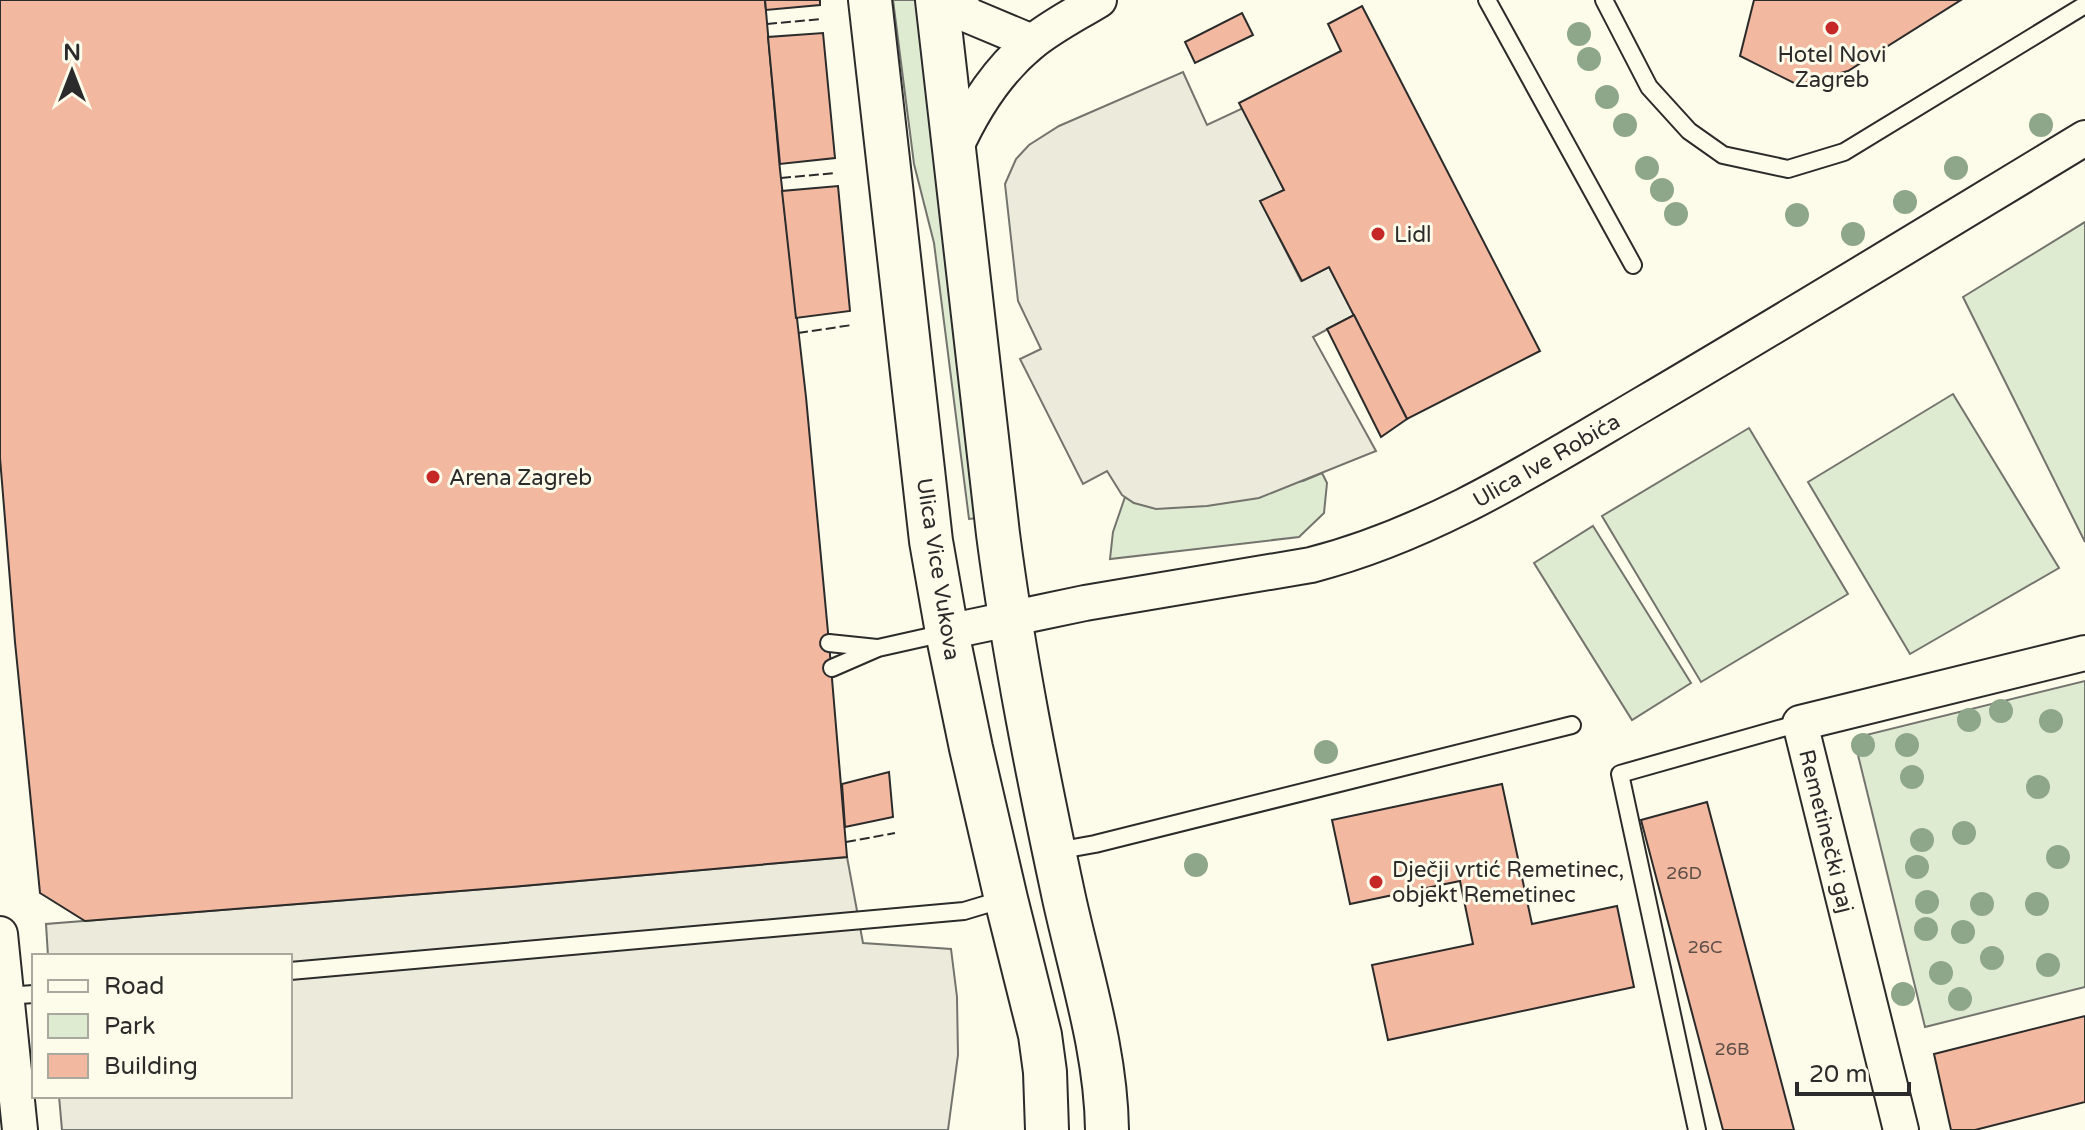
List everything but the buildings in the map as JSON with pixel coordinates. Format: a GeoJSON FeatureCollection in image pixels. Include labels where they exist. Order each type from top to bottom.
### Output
{"type":"FeatureCollection","features":[{"type":"Feature","properties":{"kind":"street","name":"Ulica Vice Vukova"},"geometry":{"type":"LineString","coordinates":[[870,0],[931,541],[947,632],[1006,899],[1040,1035],[1047,1130]]}},
{"type":"Feature","properties":{"kind":"street"},"geometry":{"type":"LineString","coordinates":[[937,0],[1009,619],[1029,736],[1095,1028],[1106,1100],[1107,1130]]}},
{"type":"Feature","properties":{"kind":"street"},"geometry":{"type":"LineString","coordinates":[[953,0],[970,16],[1032,42]]}},
{"type":"Feature","properties":{"kind":"street"},"geometry":{"type":"LineString","coordinates":[[955,149],[984,93],[1004,69],[1032,42],[1099,0]]}},
{"type":"Feature","properties":{"kind":"street","name":"Ulica Ive Robića"},"geometry":{"type":"LineString","coordinates":[[947,632],[1085,603],[1311,565],[1398,537],[1478,500],[1570,448],[2085,138]]}},
{"type":"Feature","properties":{"kind":"street","name":"Remetinečki gaj"},"geometry":{"type":"LineString","coordinates":[[1901,1130],[1800,723],[2085,653]]}},
{"type":"Feature","properties":{"kind":"street"},"geometry":{"type":"LineString","coordinates":[[0,934],[20,995],[20,1130]]}},
{"type":"Feature","properties":{"kind":"lane"},"geometry":{"type":"LineString","coordinates":[[1487,0],[1633,265]]}},
{"type":"Feature","properties":{"kind":"lane"},"geometry":{"type":"LineString","coordinates":[[1604,0],[1649,87],[1689,131],[1723,155],[1788,169],[1844,152],[2085,5]]}},
{"type":"Feature","properties":{"kind":"lane"},"geometry":{"type":"LineString","coordinates":[[832,668],[878,648],[947,632]]}},
{"type":"Feature","properties":{"kind":"lane"},"geometry":{"type":"LineString","coordinates":[[829,643],[878,648]]}},
{"type":"Feature","properties":{"kind":"lane"},"geometry":{"type":"LineString","coordinates":[[1697,1130],[1620,774],[1800,723]]}},
{"type":"Feature","properties":{"kind":"lane"},"geometry":{"type":"LineString","coordinates":[[1055,852],[1572,725]]}},
{"type":"Feature","properties":{"kind":"lane"},"geometry":{"type":"LineString","coordinates":[[292,971],[964,911],[1006,899]]}},
{"type":"Feature","properties":{"kind":"green space"},"geometry":{"type":"Polygon","coordinates":[[[893,0],[917,0],[978,518],[969,519],[934,243],[914,164],[893,0]]]}},
{"type":"Feature","properties":{"kind":"green space"},"geometry":{"type":"Polygon","coordinates":[[[2085,222],[2085,542],[1963,297],[2085,222]]]}},
{"type":"Feature","properties":{"kind":"green space"},"geometry":{"type":"Polygon","coordinates":[[[1953,394],[2059,568],[1910,654],[1808,482],[1953,394]]]}},
{"type":"Feature","properties":{"kind":"green space"},"geometry":{"type":"Polygon","coordinates":[[[1749,428],[1848,594],[1701,682],[1602,516],[1749,428]]]}},
{"type":"Feature","properties":{"kind":"green space"},"geometry":{"type":"Polygon","coordinates":[[[1322,473],[1327,483],[1324,513],[1299,537],[1110,559],[1113,532],[1125,497],[1134,503],[1303,481],[1322,473]]]}},
{"type":"Feature","properties":{"kind":"green space"},"geometry":{"type":"Polygon","coordinates":[[[1593,526],[1691,683],[1632,720],[1534,563],[1593,526]]]}},
{"type":"Feature","properties":{"kind":"green space"},"geometry":{"type":"Polygon","coordinates":[[[2085,681],[2085,987],[1925,1027],[1857,751],[1862,736],[2085,681]]]}},
{"type":"Feature","properties":{"kind":"shaded area"},"geometry":{"type":"Polygon","coordinates":[[[1183,72],[1207,125],[1243,108],[1284,190],[1261,202],[1301,281],[1329,267],[1354,315],[1313,337],[1376,451],[1259,498],[1207,506],[1156,509],[1134,503],[1122,495],[1107,471],[1083,484],[1020,359],[1041,349],[1018,301],[1005,184],[1016,159],[1029,145],[1059,126],[1183,72]]]}},
{"type":"Feature","properties":{"kind":"shaded area"},"geometry":{"type":"Polygon","coordinates":[[[847,857],[863,943],[951,949],[957,997],[958,1055],[948,1130],[62,1130],[59,1098],[292,1098],[292,954],[48,954],[46,924],[847,857]]]}},
{"type":"Feature","properties":{"kind":"fence"},"geometry":{"type":"LineString","coordinates":[[767,24],[822,19]]}},
{"type":"Feature","properties":{"kind":"fence"},"geometry":{"type":"LineString","coordinates":[[781,178],[836,173]]}},
{"type":"Feature","properties":{"kind":"fence"},"geometry":{"type":"LineString","coordinates":[[798,333],[852,325]]}},
{"type":"Feature","properties":{"kind":"fence"},"geometry":{"type":"LineString","coordinates":[[846,842],[895,833]]}},
{"type":"Feature","properties":{"kind":"place","name":"Hotel Novi Zagreb"},"geometry":{"type":"Point","coordinates":[1832,28]}},
{"type":"Feature","properties":{"kind":"place","name":"Lidl"},"geometry":{"type":"Point","coordinates":[1378,234]}},
{"type":"Feature","properties":{"kind":"place","name":"Arena Zagreb"},"geometry":{"type":"Point","coordinates":[433,477]}},
{"type":"Feature","properties":{"kind":"place","name":"Dječji vrtić Remetinec, objekt Remetinec"},"geometry":{"type":"Point","coordinates":[1376,882]}}]}
